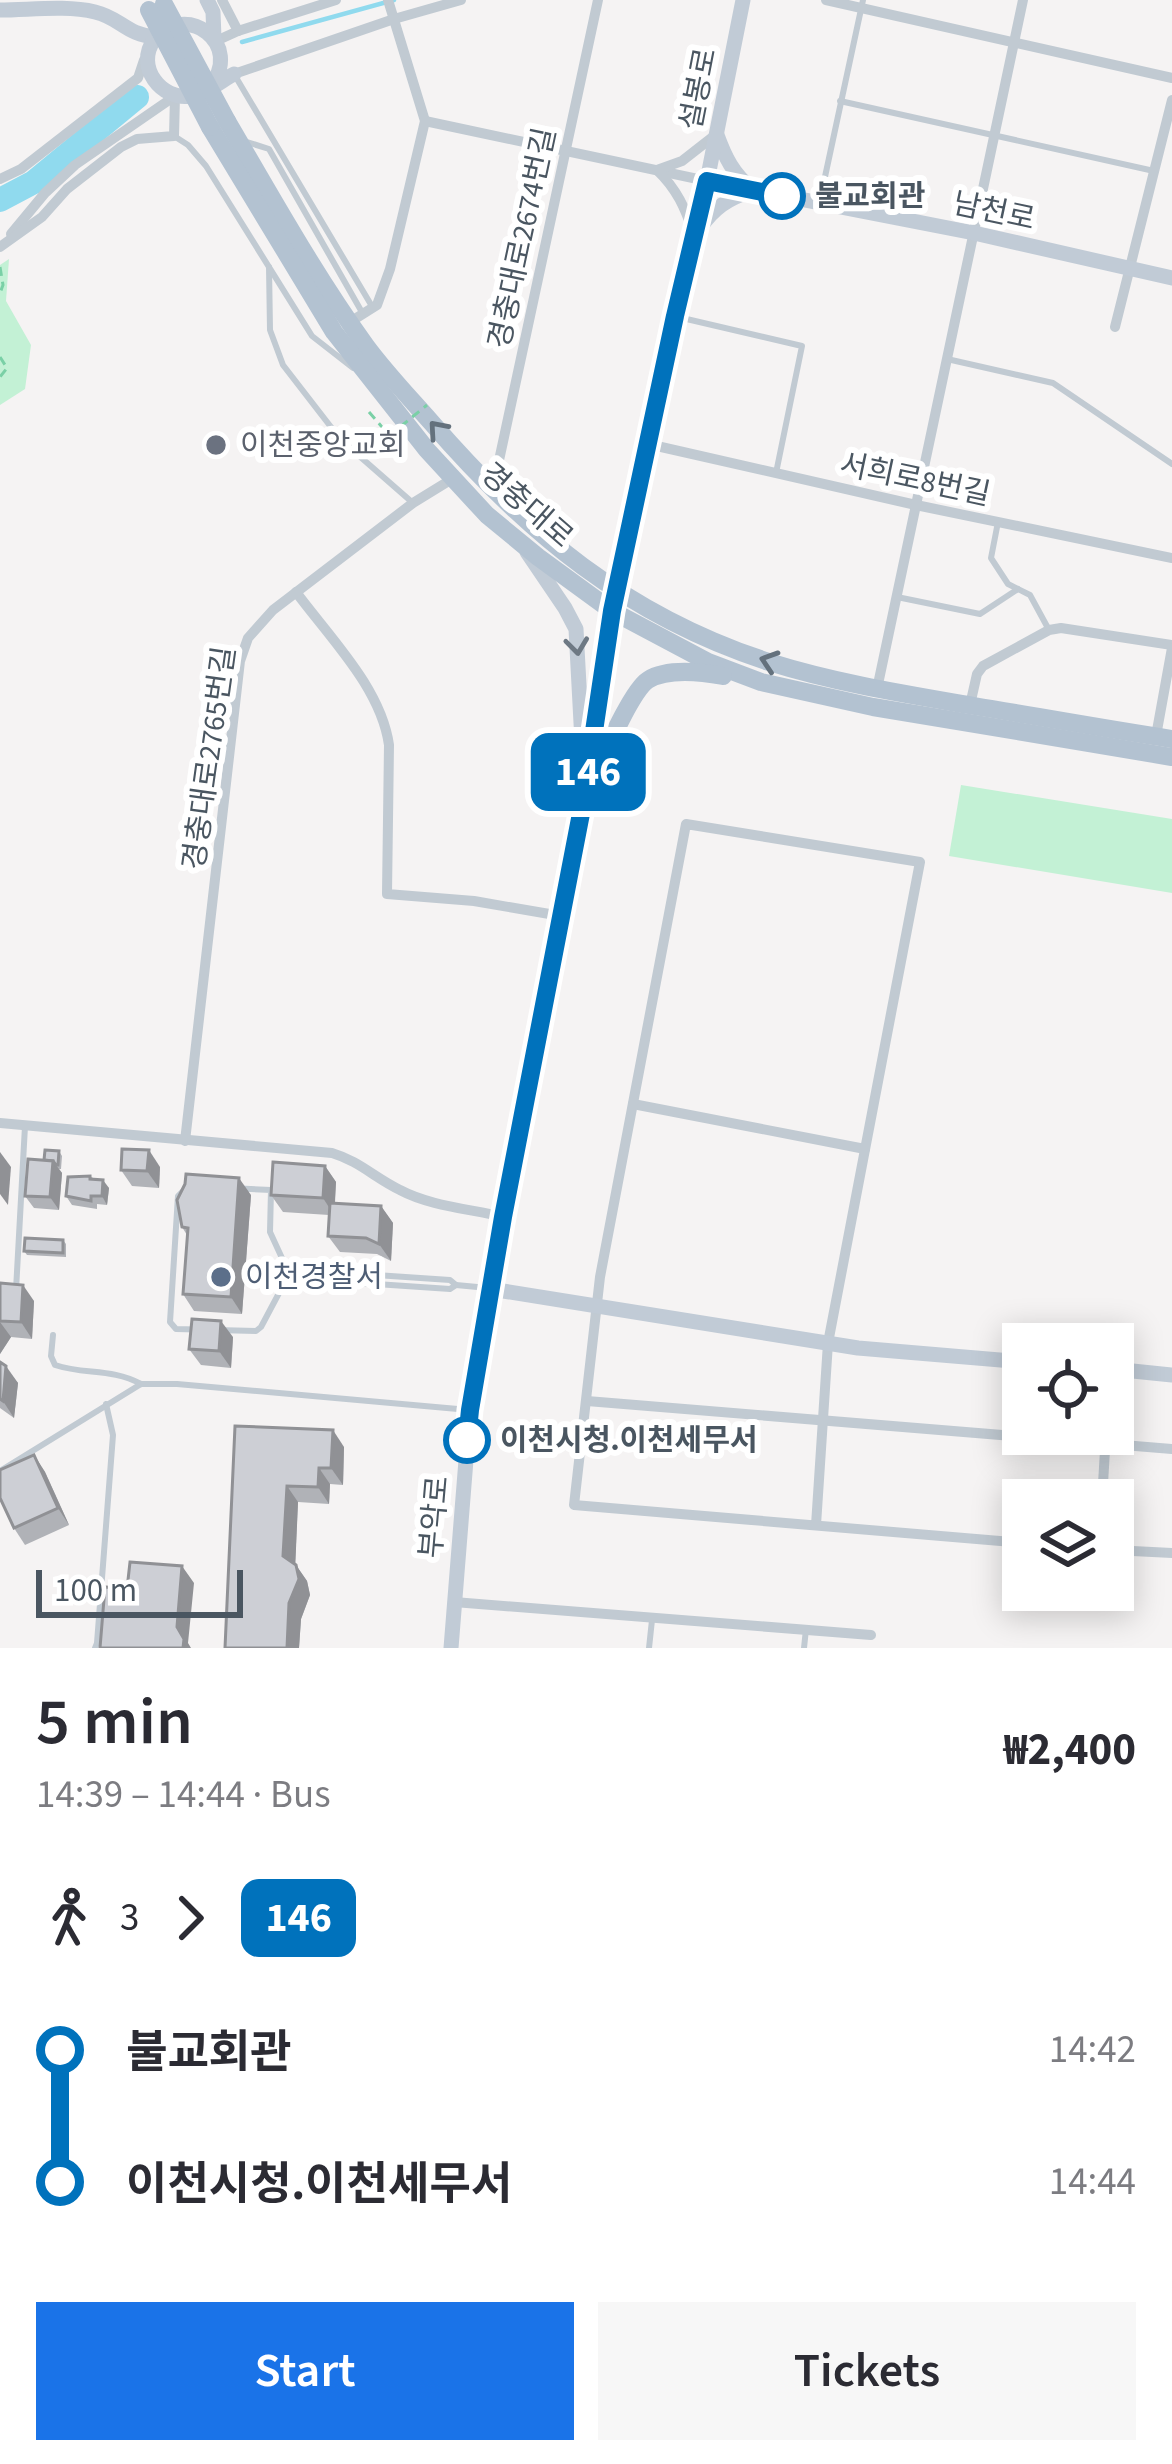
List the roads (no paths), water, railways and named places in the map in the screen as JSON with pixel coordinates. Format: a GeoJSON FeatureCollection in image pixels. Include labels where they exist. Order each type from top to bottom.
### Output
{"type":"FeatureCollection","features":[{"type":"Feature","properties":{"kind":"main road","name":"경충대로"},"geometry":{"type":"LineString","coordinates":[[155,3],[334,332],[452,479],[523,545],[708,662],[761,682],[1172,757]]}},
{"type":"Feature","properties":{"kind":"main road","name":"경충대로"},"geometry":{"type":"LineString","coordinates":[[218,124],[238,139],[362,315],[391,377],[488,485],[614,601],[766,661],[877,690],[1164,738]]}},
{"type":"Feature","properties":{"kind":"main road"},"geometry":{"type":"LineString","coordinates":[[584,798],[634,697],[647,681],[668,674],[704,672],[761,682]]}},
{"type":"Feature","properties":{"kind":"street"},"geometry":{"type":"LineString","coordinates":[[207,0],[222,55],[221,68],[209,88]]}},
{"type":"Feature","properties":{"kind":"street"},"geometry":{"type":"LineString","coordinates":[[222,0],[238,31]]}},
{"type":"Feature","properties":{"kind":"street"},"geometry":{"type":"LineString","coordinates":[[215,39],[312,3],[336,0]]}},
{"type":"Feature","properties":{"kind":"street"},"geometry":{"type":"LineString","coordinates":[[0,246],[75,165],[175,96],[199,94],[234,74],[391,9],[461,0]]}},
{"type":"Feature","properties":{"kind":"street","name":"경충대로2674번길"},"geometry":{"type":"LineString","coordinates":[[488,485],[498,465],[598,0]]}},
{"type":"Feature","properties":{"kind":"street","name":"설봉로"},"geometry":{"type":"LineString","coordinates":[[614,601],[743,0]]}},
{"type":"Feature","properties":{"kind":"street"},"geometry":{"type":"LineString","coordinates":[[826,0],[862,4],[1172,78]]}},
{"type":"Feature","properties":{"kind":"street"},"geometry":{"type":"LineString","coordinates":[[877,690],[1023,0]]}},
{"type":"Feature","properties":{"kind":"street"},"geometry":{"type":"LineString","coordinates":[[0,10],[79,9],[113,18],[136,34],[156,37]]}},
{"type":"Feature","properties":{"kind":"street"},"geometry":{"type":"LineString","coordinates":[[362,315],[377,305],[390,269],[424,121],[391,9]]}},
{"type":"Feature","properties":{"kind":"street"},"geometry":{"type":"LineString","coordinates":[[113,18],[147,63],[155,83],[175,96]]}},
{"type":"Feature","properties":{"kind":"street"},"geometry":{"type":"LineString","coordinates":[[0,179],[21,169],[138,78],[156,37],[177,24],[189,23],[215,39]]}},
{"type":"Feature","properties":{"kind":"street"},"geometry":{"type":"LineString","coordinates":[[0,246],[42,217],[67,189],[121,147],[137,139],[174,136],[175,96]]}},
{"type":"Feature","properties":{"kind":"street"},"geometry":{"type":"LineString","coordinates":[[1115,327],[1172,100]]}},
{"type":"Feature","properties":{"kind":"street"},"geometry":{"type":"LineString","coordinates":[[424,121],[707,181]]}},
{"type":"Feature","properties":{"kind":"street"},"geometry":{"type":"LineString","coordinates":[[657,170],[682,161],[717,134],[725,158],[754,190]]}},
{"type":"Feature","properties":{"kind":"street"},"geometry":{"type":"LineString","coordinates":[[657,170],[683,202],[695,236]]}},
{"type":"Feature","properties":{"kind":"street","name":"남천로"},"geometry":{"type":"LineString","coordinates":[[707,181],[974,233],[1172,278]]}},
{"type":"Feature","properties":{"kind":"street"},"geometry":{"type":"LineString","coordinates":[[695,236],[728,198],[754,190]]}},
{"type":"Feature","properties":{"kind":"street","name":"서희로8번길"},"geometry":{"type":"LineString","coordinates":[[648,444],[1172,558]]}},
{"type":"Feature","properties":{"kind":"street","name":"경충대로2765번길"},"geometry":{"type":"LineString","coordinates":[[185,1141],[240,661],[248,638],[296,592],[413,502],[452,479]]}},
{"type":"Feature","properties":{"kind":"street"},"geometry":{"type":"LineString","coordinates":[[523,545],[576,629],[584,798]]}},
{"type":"Feature","properties":{"kind":"street"},"geometry":{"type":"LineString","coordinates":[[296,592],[376,700],[386,723],[387,894],[474,901],[561,916]]}},
{"type":"Feature","properties":{"kind":"street","name":"부악로"},"geometry":{"type":"LineString","coordinates":[[451,1648],[470,1410],[584,798],[614,601]]}},
{"type":"Feature","properties":{"kind":"street"},"geometry":{"type":"LineString","coordinates":[[970,705],[983,667],[1049,630],[1172,646],[1164,738]]}},
{"type":"Feature","properties":{"kind":"street"},"geometry":{"type":"LineString","coordinates":[[816,1526],[828,1343],[920,862],[686,824],[601,1277],[574,1505],[816,1526],[1002,1541]]}},
{"type":"Feature","properties":{"kind":"street"},"geometry":{"type":"LineString","coordinates":[[633,1104],[865,1149]]}},
{"type":"Feature","properties":{"kind":"street"},"geometry":{"type":"LineString","coordinates":[[0,1123],[332,1153],[352,1159],[400,1190],[503,1217]]}},
{"type":"Feature","properties":{"kind":"street"},"geometry":{"type":"LineString","coordinates":[[491,1289],[828,1343],[1002,1360]]}},
{"type":"Feature","properties":{"kind":"street"},"geometry":{"type":"LineString","coordinates":[[1134,1372],[1172,1375]]}},
{"type":"Feature","properties":{"kind":"street"},"geometry":{"type":"LineString","coordinates":[[587,1400],[1002,1432]]}},
{"type":"Feature","properties":{"kind":"street"},"geometry":{"type":"LineString","coordinates":[[1134,1443],[1172,1449]]}},
{"type":"Feature","properties":{"kind":"street"},"geometry":{"type":"LineString","coordinates":[[1134,1551],[1172,1553]]}},
{"type":"Feature","properties":{"kind":"street"},"geometry":{"type":"LineString","coordinates":[[454,1602],[872,1635]]}},
{"type":"Feature","properties":{"kind":"lane"},"geometry":{"type":"LineString","coordinates":[[819,204],[862,4]]}},
{"type":"Feature","properties":{"kind":"lane"},"geometry":{"type":"LineString","coordinates":[[234,74],[362,315]]}},
{"type":"Feature","properties":{"kind":"lane"},"geometry":{"type":"LineString","coordinates":[[840,101],[1154,171]]}},
{"type":"Feature","properties":{"kind":"lane"},"geometry":{"type":"LineString","coordinates":[[174,136],[206,166],[312,336],[372,382]]}},
{"type":"Feature","properties":{"kind":"lane"},"geometry":{"type":"LineString","coordinates":[[268,263],[270,329],[283,365],[341,440],[413,502]]}},
{"type":"Feature","properties":{"kind":"lane"},"geometry":{"type":"LineString","coordinates":[[675,316],[802,346],[776,474]]}},
{"type":"Feature","properties":{"kind":"lane"},"geometry":{"type":"LineString","coordinates":[[947,358],[1053,383],[1172,464]]}},
{"type":"Feature","properties":{"kind":"lane"},"geometry":{"type":"LineString","coordinates":[[998,522],[991,558],[1006,581],[1030,595],[1049,630]]}},
{"type":"Feature","properties":{"kind":"lane"},"geometry":{"type":"LineString","coordinates":[[897,597],[980,614],[1018,589]]}},
{"type":"Feature","properties":{"kind":"lane"},"geometry":{"type":"LineString","coordinates":[[16,1291],[25,1126]]}},
{"type":"Feature","properties":{"kind":"lane"},"geometry":{"type":"LineString","coordinates":[[456,1285],[450,1289],[287,1278],[256,1331],[176,1329],[170,1322],[178,1196],[188,1186],[271,1190],[270,1232],[287,1269],[450,1280],[491,1289]]}},
{"type":"Feature","properties":{"kind":"lane"},"geometry":{"type":"LineString","coordinates":[[53,1335],[55,1365],[109,1372],[141,1384],[470,1410]]}},
{"type":"Feature","properties":{"kind":"lane"},"geometry":{"type":"LineString","coordinates":[[0,1471],[141,1384]]}},
{"type":"Feature","properties":{"kind":"lane"},"geometry":{"type":"LineString","coordinates":[[94,1648],[113,1435],[106,1404]]}},
{"type":"Feature","properties":{"kind":"lane"},"geometry":{"type":"LineString","coordinates":[[649,1648],[652,1616]]}},
{"type":"Feature","properties":{"kind":"lane"},"geometry":{"type":"LineString","coordinates":[[804,1648],[806,1629]]}},
{"type":"Feature","properties":{"kind":"waterway"},"geometry":{"type":"LineString","coordinates":[[242,42],[394,0]]}},
{"type":"Feature","properties":{"kind":"waterway"},"geometry":{"type":"LineString","coordinates":[[0,200],[34,182],[137,97]]}},
{"type":"Feature","properties":{"kind":"place","name":"불교회관"},"geometry":{"type":"Point","coordinates":[782,196]}},
{"type":"Feature","properties":{"kind":"place","name":"이천중앙교회"},"geometry":{"type":"Point","coordinates":[216,445]}},
{"type":"Feature","properties":{"kind":"place","name":"이천경찰서"},"geometry":{"type":"Point","coordinates":[221,1277]}},
{"type":"Feature","properties":{"kind":"place","name":"이천시청.이천세무서"},"geometry":{"type":"Point","coordinates":[467,1440]}}]}
